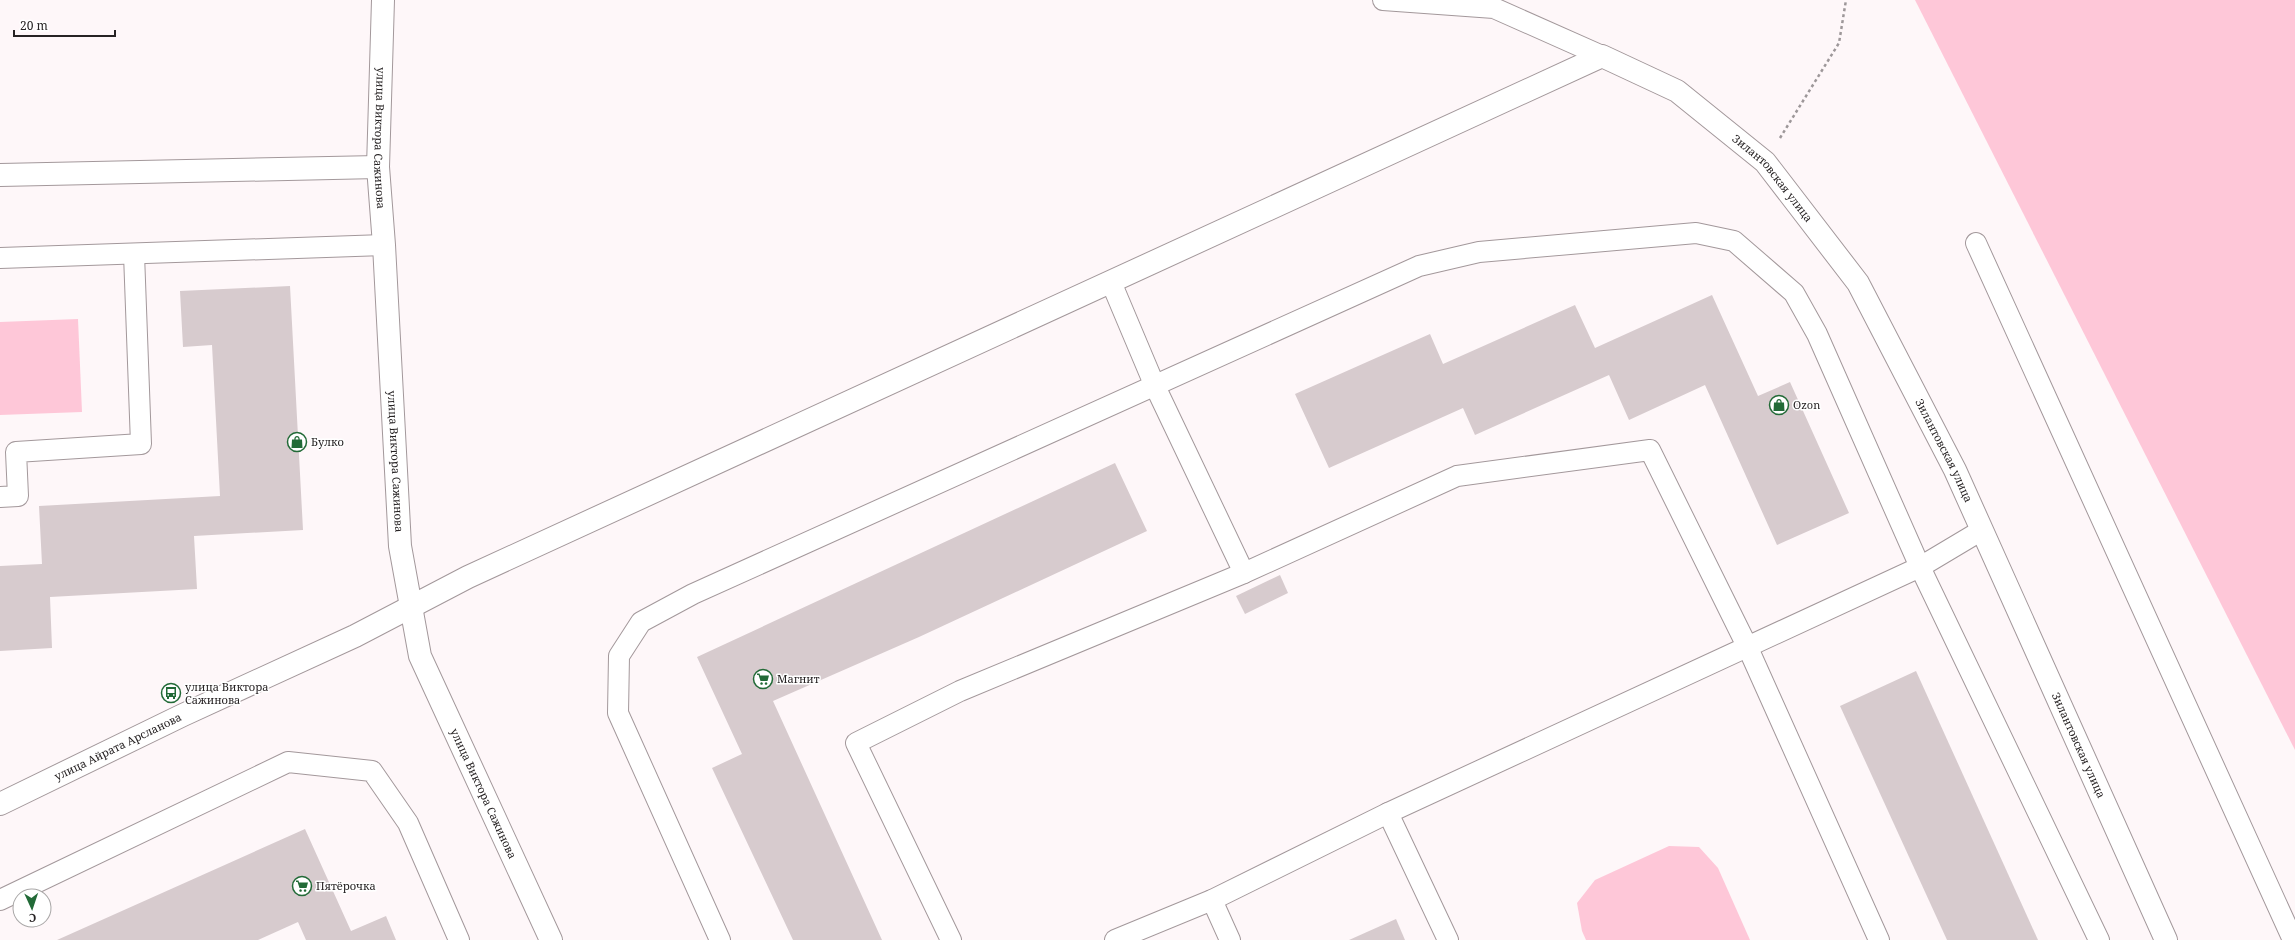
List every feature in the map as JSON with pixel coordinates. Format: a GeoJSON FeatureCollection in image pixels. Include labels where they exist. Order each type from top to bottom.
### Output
{"type":"FeatureCollection","features":[{"type":"Feature","properties":{"kind":"street","name":"улица Виктора Сажинова"},"geometry":{"type":"LineString","coordinates":[[383,0],[378,167],[384,245],[400,546],[410,607],[420,656],[551,940]]}},
{"type":"Feature","properties":{"kind":"street","name":"Зилантовская улица"},"geometry":{"type":"LineString","coordinates":[[1602,56],[1677,91],[1765,162],[1858,283],[1955,470],[2166,940]]}},
{"type":"Feature","properties":{"kind":"street","name":"улица Айрата Арсланова"},"geometry":{"type":"LineString","coordinates":[[0,804],[183,714],[356,636],[468,577],[1602,56]]}},
{"type":"Feature","properties":{"kind":"street"},"geometry":{"type":"LineString","coordinates":[[0,175],[378,167]]}},
{"type":"Feature","properties":{"kind":"lane"},"geometry":{"type":"LineString","coordinates":[[1383,0],[1494,8],[1602,56]]}},
{"type":"Feature","properties":{"kind":"lane"},"geometry":{"type":"LineString","coordinates":[[720,940],[618,713],[619,656],[641,622],[693,594],[1154,384],[1418,266],[1479,252],[1696,233],[1734,240],[1794,293],[1818,334],[1920,566],[2099,940]]}},
{"type":"Feature","properties":{"kind":"lane"},"geometry":{"type":"LineString","coordinates":[[1976,243],[2293,940]]}},
{"type":"Feature","properties":{"kind":"lane"},"geometry":{"type":"LineString","coordinates":[[0,258],[384,245]]}},
{"type":"Feature","properties":{"kind":"lane"},"geometry":{"type":"LineString","coordinates":[[0,497],[18,496],[16,452],[141,444],[134,254]]}},
{"type":"Feature","properties":{"kind":"lane"},"geometry":{"type":"LineString","coordinates":[[1111,282],[1154,384],[1244,573]]}},
{"type":"Feature","properties":{"kind":"lane"},"geometry":{"type":"LineString","coordinates":[[951,940],[856,743],[960,691],[1244,573],[1457,476],[1650,450],[1748,648],[1879,940]]}},
{"type":"Feature","properties":{"kind":"lane"},"geometry":{"type":"LineString","coordinates":[[1115,940],[1212,900],[1388,813],[1748,648],[1920,566],[1982,530]]}},
{"type":"Feature","properties":{"kind":"lane"},"geometry":{"type":"LineString","coordinates":[[0,900],[288,762],[372,771],[408,823],[460,940]]}},
{"type":"Feature","properties":{"kind":"lane"},"geometry":{"type":"LineString","coordinates":[[1388,813],[1448,940]]}},
{"type":"Feature","properties":{"kind":"lane"},"geometry":{"type":"LineString","coordinates":[[1212,900],[1230,940]]}},
{"type":"Feature","properties":{"kind":"path"},"geometry":{"type":"LineString","coordinates":[[1765,162],[1839,43],[1846,0]]}},
{"type":"Feature","properties":{"kind":"shaded area"},"geometry":{"type":"Polygon","coordinates":[[[1915,0],[2295,0],[2295,750],[1915,0]]]}},
{"type":"Feature","properties":{"kind":"shaded area"},"geometry":{"type":"Polygon","coordinates":[[[78,319],[82,412],[0,415],[0,322],[78,319]]]}},
{"type":"Feature","properties":{"kind":"shaded area"},"geometry":{"type":"Polygon","coordinates":[[[1669,846],[1699,847],[1718,868],[1750,940],[1586,940],[1582,931],[1577,903],[1595,880],[1669,846]]]}},
{"type":"Feature","properties":{"kind":"building"},"geometry":{"type":"Polygon","coordinates":[[[290,286],[303,530],[194,536],[197,589],[50,597],[52,648],[0,651],[0,566],[42,564],[39,506],[220,496],[212,345],[183,347],[180,291],[290,286]]]}},
{"type":"Feature","properties":{"kind":"building"},"geometry":{"type":"Polygon","coordinates":[[[1712,295],[1758,396],[1790,382],[1849,513],[1777,545],[1705,385],[1629,420],[1609,375],[1475,435],[1463,408],[1329,468],[1295,394],[1430,334],[1443,364],[1575,305],[1595,348],[1712,295]]]}},
{"type":"Feature","properties":{"kind":"building"},"geometry":{"type":"Polygon","coordinates":[[[1115,463],[1147,531],[919,637],[773,701],[882,940],[793,940],[712,768],[742,754],[697,657],[1115,463]]]}},
{"type":"Feature","properties":{"kind":"building"},"geometry":{"type":"Polygon","coordinates":[[[1280,575],[1288,593],[1245,614],[1236,596],[1280,575]]]}},
{"type":"Feature","properties":{"kind":"building"},"geometry":{"type":"Polygon","coordinates":[[[1916,671],[2038,940],[1947,940],[1840,706],[1916,671]]]}},
{"type":"Feature","properties":{"kind":"building"},"geometry":{"type":"Polygon","coordinates":[[[305,829],[351,931],[386,916],[396,940],[306,940],[298,922],[258,940],[57,940],[305,829]]]}},
{"type":"Feature","properties":{"kind":"building"},"geometry":{"type":"Polygon","coordinates":[[[1396,919],[1405,940],[1349,940],[1396,919]]]}},
{"type":"Feature","properties":{"kind":"place","name":"Ozon"},"geometry":{"type":"Point","coordinates":[1779,405]}},
{"type":"Feature","properties":{"kind":"place","name":"Булко"},"geometry":{"type":"Point","coordinates":[297,442]}},
{"type":"Feature","properties":{"kind":"place","name":"Магнит"},"geometry":{"type":"Point","coordinates":[763,679]}},
{"type":"Feature","properties":{"kind":"place","name":"улица Виктора Сажинова"},"geometry":{"type":"Point","coordinates":[171,693]}},
{"type":"Feature","properties":{"kind":"place","name":"Пятёрочка"},"geometry":{"type":"Point","coordinates":[302,886]}}]}
